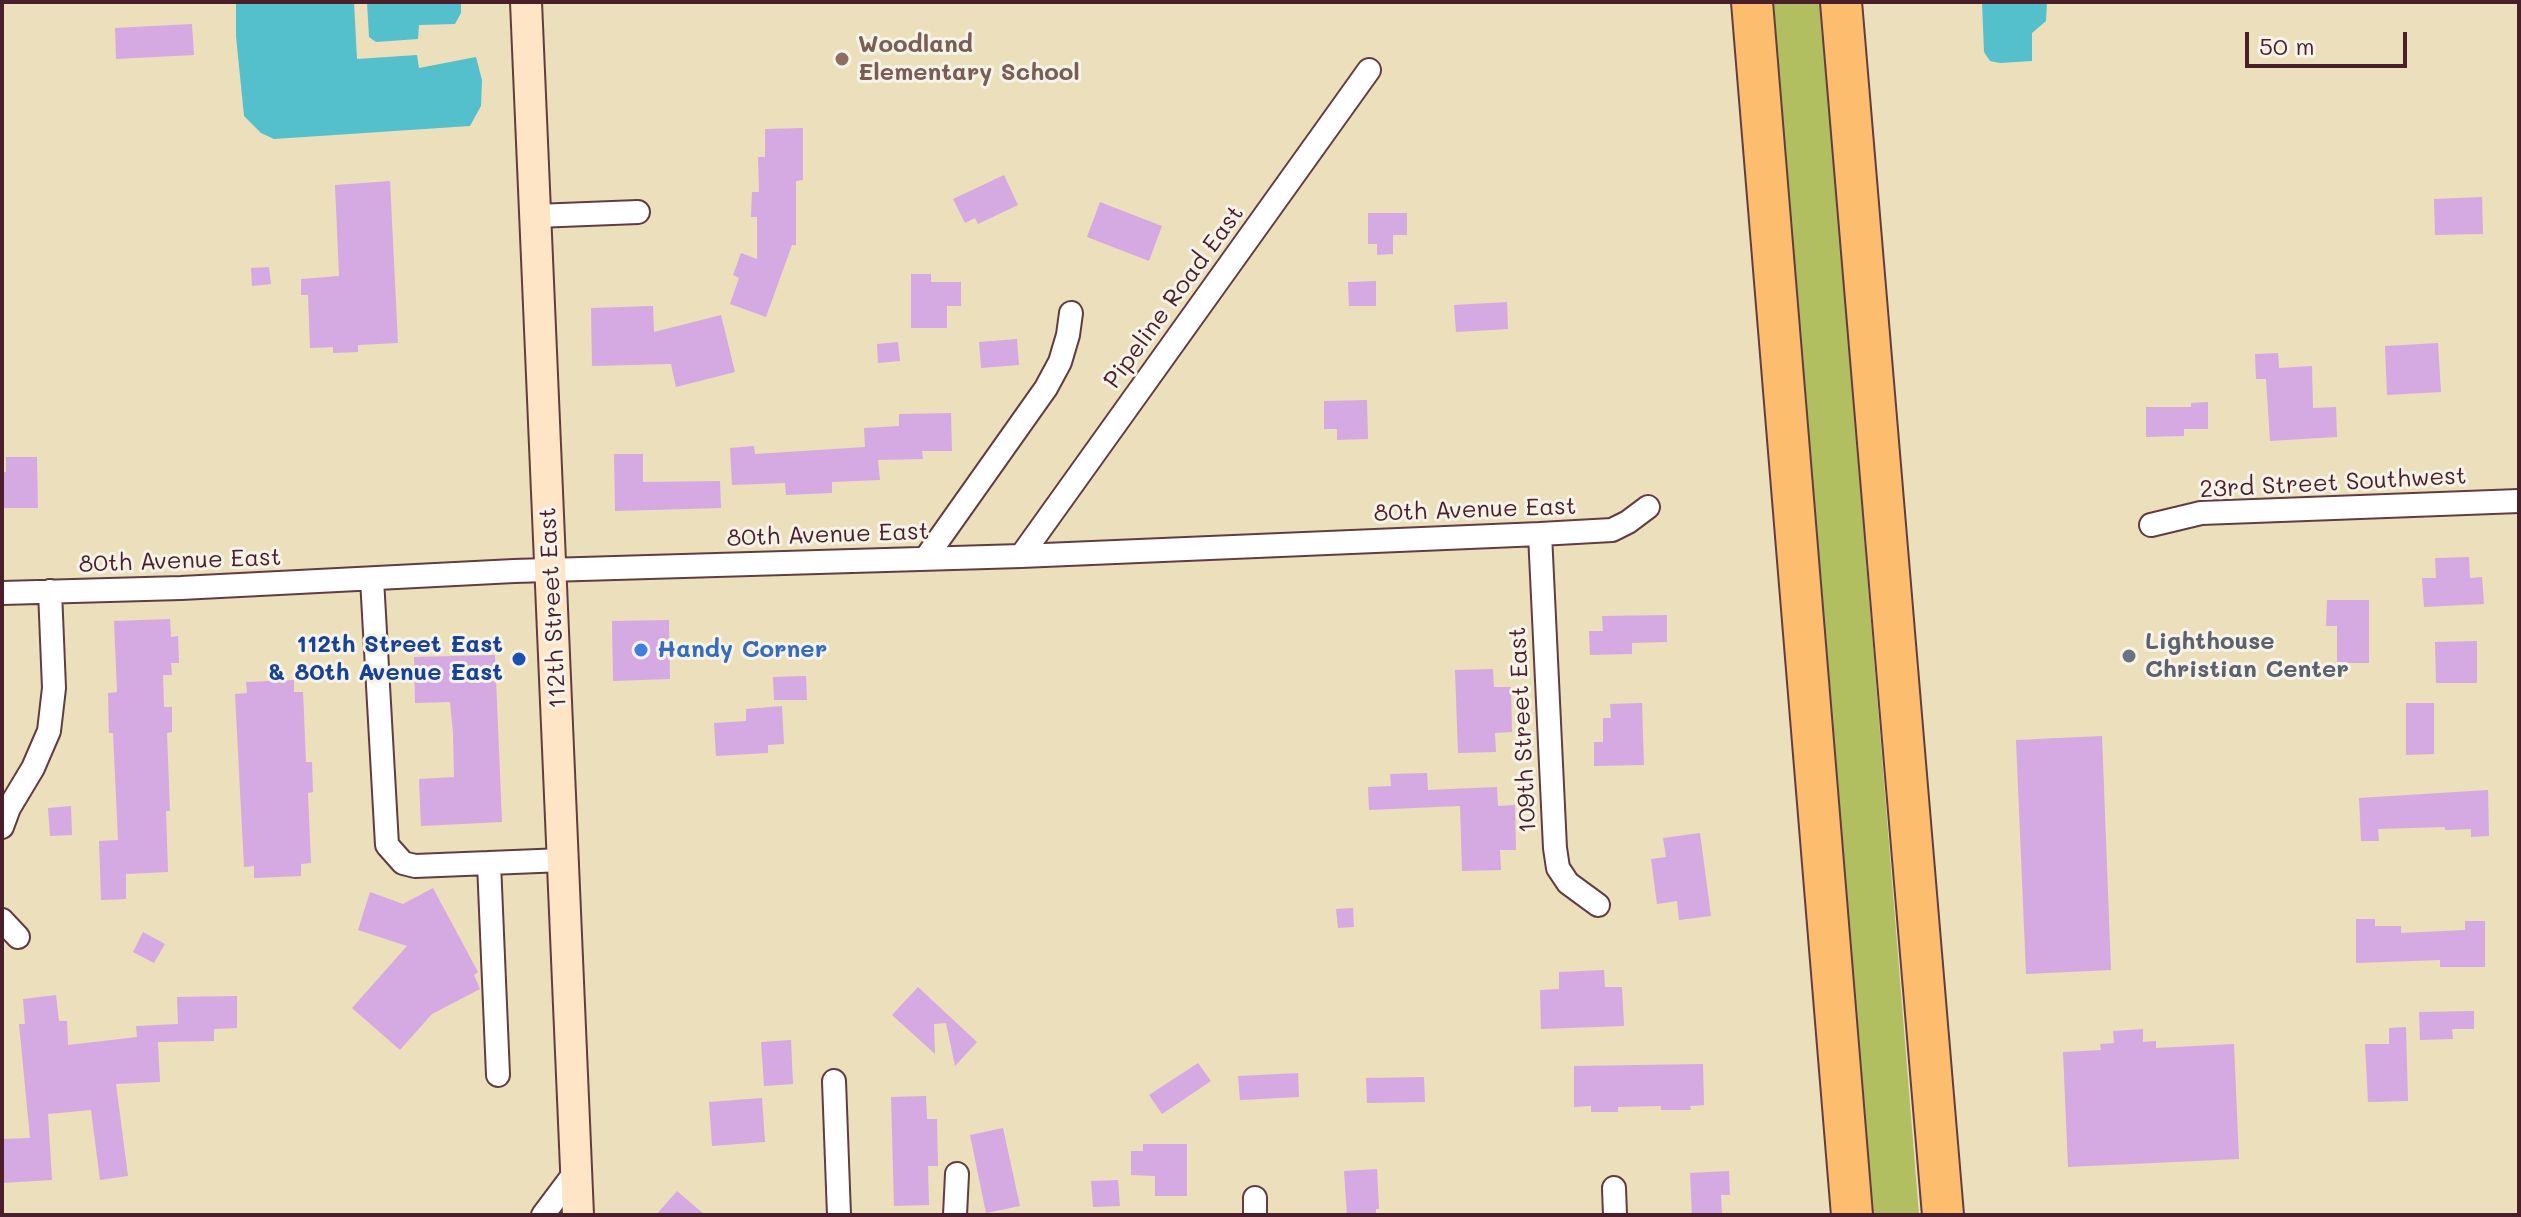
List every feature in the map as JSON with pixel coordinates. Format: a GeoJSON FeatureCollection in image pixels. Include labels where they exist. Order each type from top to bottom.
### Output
{"type":"FeatureCollection","features":[{"type":"Feature","properties":{"kind":"highway"},"geometry":{"type":"LineString","coordinates":[[1752,2],[1852,1215]]}},
{"type":"Feature","properties":{"kind":"highway"},"geometry":{"type":"LineString","coordinates":[[1841,2],[1943,1215]]}},
{"type":"Feature","properties":{"kind":"main road","name":"112th Street East"},"geometry":{"type":"LineString","coordinates":[[526,2],[578,1215]]}},
{"type":"Feature","properties":{"kind":"street","name":"Pipeline Road East"},"geometry":{"type":"LineString","coordinates":[[1021,556],[1369,70]]}},
{"type":"Feature","properties":{"kind":"street"},"geometry":{"type":"LineString","coordinates":[[536,216],[638,212]]}},
{"type":"Feature","properties":{"kind":"street"},"geometry":{"type":"LineString","coordinates":[[925,559],[1046,388],[1060,362],[1071,313]]}},
{"type":"Feature","properties":{"kind":"street","name":"23rd Street Southwest"},"geometry":{"type":"LineString","coordinates":[[2151,525],[2201,513],[2519,501]]}},
{"type":"Feature","properties":{"kind":"street","name":"80th Avenue East"},"geometry":{"type":"LineString","coordinates":[[2,593],[1540,534],[1612,530],[1648,507]]}},
{"type":"Feature","properties":{"kind":"street","name":"109th Street East"},"geometry":{"type":"LineString","coordinates":[[1540,534],[1558,868],[1568,883],[1598,905]]}},
{"type":"Feature","properties":{"kind":"street"},"geometry":{"type":"LineString","coordinates":[[372,579],[387,845],[403,863],[415,866],[563,860]]}},
{"type":"Feature","properties":{"kind":"street"},"geometry":{"type":"LineString","coordinates":[[2,827],[49,731],[54,688],[50,591]]}},
{"type":"Feature","properties":{"kind":"street"},"geometry":{"type":"LineString","coordinates":[[489,863],[498,1075]]}},
{"type":"Feature","properties":{"kind":"street"},"geometry":{"type":"LineString","coordinates":[[2,920],[18,937]]}},
{"type":"Feature","properties":{"kind":"street"},"geometry":{"type":"LineString","coordinates":[[834,1081],[839,1215]]}},
{"type":"Feature","properties":{"kind":"street"},"geometry":{"type":"LineString","coordinates":[[543,1215],[576,1171]]}},
{"type":"Feature","properties":{"kind":"street"},"geometry":{"type":"LineString","coordinates":[[955,1215],[957,1174]]}},
{"type":"Feature","properties":{"kind":"street"},"geometry":{"type":"LineString","coordinates":[[1614,1188],[1615,1215]]}},
{"type":"Feature","properties":{"kind":"green space"},"geometry":{"type":"Polygon","coordinates":[[[1770,2],[1821,2],[1919,1215],[1871,1215],[1770,2]]]}},
{"type":"Feature","properties":{"kind":"water"},"geometry":{"type":"Polygon","coordinates":[[[236,2],[354,2],[357,59],[417,55],[419,68],[476,57],[482,80],[481,106],[470,126],[274,139],[261,133],[244,116],[236,2]]]}},
{"type":"Feature","properties":{"kind":"water"},"geometry":{"type":"Polygon","coordinates":[[[367,2],[461,2],[461,13],[455,24],[419,25],[418,39],[376,42],[369,37],[367,2]]]}},
{"type":"Feature","properties":{"kind":"water"},"geometry":{"type":"Polygon","coordinates":[[[1982,2],[2047,2],[2046,21],[2032,33],[2032,61],[1990,61],[1984,52],[1982,2]]]}},
{"type":"Feature","properties":{"kind":"building"},"geometry":{"type":"Polygon","coordinates":[[[192,24],[194,55],[116,59],[115,28],[192,24]]]}},
{"type":"Feature","properties":{"kind":"building"},"geometry":{"type":"Polygon","coordinates":[[[803,128],[803,180],[796,181],[796,245],[792,245],[766,317],[730,304],[739,278],[733,275],[741,253],[757,259],[757,217],[751,217],[752,192],[759,192],[758,157],[765,157],[765,129],[803,128]]]}},
{"type":"Feature","properties":{"kind":"building"},"geometry":{"type":"Polygon","coordinates":[[[1004,175],[1018,205],[978,224],[975,218],[965,223],[953,199],[1004,175]]]}},
{"type":"Feature","properties":{"kind":"building"},"geometry":{"type":"Polygon","coordinates":[[[390,181],[398,343],[358,345],[358,352],[333,353],[333,347],[310,348],[308,295],[301,295],[301,279],[339,276],[335,185],[390,181]]]}},
{"type":"Feature","properties":{"kind":"building"},"geometry":{"type":"Polygon","coordinates":[[[2482,197],[2483,234],[2435,235],[2434,199],[2482,197]]]}},
{"type":"Feature","properties":{"kind":"building"},"geometry":{"type":"Polygon","coordinates":[[[1100,202],[1162,226],[1149,261],[1087,237],[1100,202]]]}},
{"type":"Feature","properties":{"kind":"building"},"geometry":{"type":"Polygon","coordinates":[[[1368,213],[1407,213],[1407,235],[1393,235],[1393,254],[1377,255],[1377,244],[1368,244],[1368,213]]]}},
{"type":"Feature","properties":{"kind":"building"},"geometry":{"type":"Polygon","coordinates":[[[269,267],[271,284],[252,286],[251,268],[269,267]]]}},
{"type":"Feature","properties":{"kind":"building"},"geometry":{"type":"Polygon","coordinates":[[[911,274],[931,274],[931,282],[961,282],[961,306],[947,306],[947,328],[911,328],[911,274]]]}},
{"type":"Feature","properties":{"kind":"building"},"geometry":{"type":"Polygon","coordinates":[[[1376,281],[1376,306],[1349,306],[1348,282],[1376,281]]]}},
{"type":"Feature","properties":{"kind":"building"},"geometry":{"type":"Polygon","coordinates":[[[1507,302],[1508,329],[1456,332],[1454,305],[1507,302]]]}},
{"type":"Feature","properties":{"kind":"building"},"geometry":{"type":"Polygon","coordinates":[[[653,306],[654,332],[721,315],[735,372],[676,387],[671,364],[592,366],[591,308],[653,306]]]}},
{"type":"Feature","properties":{"kind":"building"},"geometry":{"type":"Polygon","coordinates":[[[1017,339],[1019,365],[981,368],[979,342],[1017,339]]]}},
{"type":"Feature","properties":{"kind":"building"},"geometry":{"type":"Polygon","coordinates":[[[898,342],[900,361],[878,363],[877,344],[898,342]]]}},
{"type":"Feature","properties":{"kind":"building"},"geometry":{"type":"Polygon","coordinates":[[[2438,343],[2441,392],[2387,395],[2385,346],[2438,343]]]}},
{"type":"Feature","properties":{"kind":"building"},"geometry":{"type":"Polygon","coordinates":[[[2278,353],[2279,368],[2312,366],[2313,408],[2336,407],[2337,437],[2270,441],[2266,379],[2256,379],[2255,354],[2278,353]]]}},
{"type":"Feature","properties":{"kind":"building"},"geometry":{"type":"Polygon","coordinates":[[[1367,400],[1368,439],[1337,440],[1337,429],[1324,429],[1324,401],[1367,400]]]}},
{"type":"Feature","properties":{"kind":"building"},"geometry":{"type":"Polygon","coordinates":[[[2208,402],[2208,429],[2184,429],[2184,436],[2146,437],[2146,407],[2191,407],[2191,403],[2208,402]]]}},
{"type":"Feature","properties":{"kind":"building"},"geometry":{"type":"Polygon","coordinates":[[[951,413],[952,451],[922,451],[923,459],[878,460],[880,480],[832,482],[832,493],[786,495],[785,483],[732,485],[730,448],[754,446],[755,454],[865,447],[864,428],[899,426],[899,414],[951,413]]]}},
{"type":"Feature","properties":{"kind":"building"},"geometry":{"type":"Polygon","coordinates":[[[614,454],[643,454],[643,482],[720,481],[721,508],[615,511],[614,454]]]}},
{"type":"Feature","properties":{"kind":"building"},"geometry":{"type":"Polygon","coordinates":[[[6,457],[37,457],[38,508],[2,508],[2,472],[6,472],[6,457]]]}},
{"type":"Feature","properties":{"kind":"building"},"geometry":{"type":"Polygon","coordinates":[[[2469,557],[2470,578],[2482,577],[2484,604],[2424,607],[2422,578],[2436,578],[2435,558],[2469,557]]]}},
{"type":"Feature","properties":{"kind":"building"},"geometry":{"type":"Polygon","coordinates":[[[2327,600],[2369,600],[2369,663],[2337,663],[2337,626],[2326,626],[2327,600]]]}},
{"type":"Feature","properties":{"kind":"building"},"geometry":{"type":"Polygon","coordinates":[[[1667,615],[1667,642],[1632,643],[1632,654],[1590,655],[1589,631],[1603,631],[1602,616],[1667,615]]]}},
{"type":"Feature","properties":{"kind":"building"},"geometry":{"type":"Polygon","coordinates":[[[170,619],[171,637],[178,636],[179,663],[171,663],[172,675],[163,675],[164,707],[172,707],[172,732],[167,733],[170,811],[166,811],[168,872],[126,874],[126,899],[101,900],[99,841],[118,840],[108,693],[117,692],[114,621],[170,619]]]}},
{"type":"Feature","properties":{"kind":"building","name":"Handy Corner"},"geometry":{"type":"Polygon","coordinates":[[[669,620],[670,679],[613,681],[612,621],[669,620]]]}},
{"type":"Feature","properties":{"kind":"building"},"geometry":{"type":"Polygon","coordinates":[[[2477,641],[2477,683],[2436,683],[2435,642],[2477,641]]]}},
{"type":"Feature","properties":{"kind":"building"},"geometry":{"type":"Polygon","coordinates":[[[495,655],[502,822],[421,826],[419,779],[454,777],[453,733],[450,702],[415,703],[414,657],[495,655]]]}},
{"type":"Feature","properties":{"kind":"building"},"geometry":{"type":"Polygon","coordinates":[[[1493,669],[1494,687],[1511,687],[1512,732],[1495,733],[1496,752],[1458,753],[1455,670],[1493,669]]]}},
{"type":"Feature","properties":{"kind":"building"},"geometry":{"type":"Polygon","coordinates":[[[806,676],[807,700],[774,700],[773,677],[806,676]]]}},
{"type":"Feature","properties":{"kind":"building"},"geometry":{"type":"Polygon","coordinates":[[[294,680],[294,692],[303,692],[306,762],[312,762],[313,792],[308,793],[311,863],[301,864],[301,876],[254,878],[254,866],[244,867],[235,694],[247,693],[246,682],[294,680]]]}},
{"type":"Feature","properties":{"kind":"building"},"geometry":{"type":"Polygon","coordinates":[[[1642,703],[1644,765],[1594,766],[1594,742],[1603,742],[1603,718],[1611,718],[1610,704],[1642,703]]]}},
{"type":"Feature","properties":{"kind":"building"},"geometry":{"type":"Polygon","coordinates":[[[2406,703],[2434,703],[2434,754],[2406,755],[2406,703]]]}},
{"type":"Feature","properties":{"kind":"building"},"geometry":{"type":"Polygon","coordinates":[[[782,706],[784,744],[768,745],[768,753],[716,756],[714,723],[746,721],[746,709],[782,706]]]}},
{"type":"Feature","properties":{"kind":"building"},"geometry":{"type":"Polygon","coordinates":[[[2102,736],[2111,970],[2026,974],[2016,740],[2102,736]]]}},
{"type":"Feature","properties":{"kind":"building"},"geometry":{"type":"Polygon","coordinates":[[[1427,773],[1428,790],[1497,787],[1498,806],[1515,805],[1516,850],[1500,850],[1501,870],[1462,871],[1460,806],[1369,810],[1368,787],[1391,786],[1390,774],[1427,773]]]}},
{"type":"Feature","properties":{"kind":"building"},"geometry":{"type":"Polygon","coordinates":[[[2488,790],[2489,836],[2471,837],[2471,829],[2445,830],[2445,827],[2378,829],[2379,841],[2361,841],[2359,798],[2488,790]]]}},
{"type":"Feature","properties":{"kind":"building"},"geometry":{"type":"Polygon","coordinates":[[[71,806],[72,835],[50,836],[48,808],[71,806]]]}},
{"type":"Feature","properties":{"kind":"building"},"geometry":{"type":"Polygon","coordinates":[[[1700,833],[1711,916],[1679,920],[1677,901],[1657,904],[1651,859],[1666,857],[1663,838],[1700,833]]]}},
{"type":"Feature","properties":{"kind":"building"},"geometry":{"type":"Polygon","coordinates":[[[433,888],[478,972],[474,975],[480,989],[432,1014],[400,1050],[352,1008],[407,946],[358,930],[370,892],[403,904],[433,888]]]}},
{"type":"Feature","properties":{"kind":"building"},"geometry":{"type":"Polygon","coordinates":[[[1353,908],[1354,927],[1338,928],[1336,909],[1353,908]]]}},
{"type":"Feature","properties":{"kind":"building"},"geometry":{"type":"Polygon","coordinates":[[[2356,919],[2375,919],[2375,926],[2401,926],[2401,933],[2465,930],[2465,921],[2485,921],[2485,967],[2440,967],[2440,960],[2356,963],[2356,919]]]}},
{"type":"Feature","properties":{"kind":"building"},"geometry":{"type":"Polygon","coordinates":[[[143,932],[165,944],[154,963],[133,952],[143,932]]]}},
{"type":"Feature","properties":{"kind":"building"},"geometry":{"type":"Polygon","coordinates":[[[1604,970],[1605,987],[1622,987],[1624,1026],[1541,1029],[1540,990],[1559,989],[1559,972],[1604,970]]]}},
{"type":"Feature","properties":{"kind":"building"},"geometry":{"type":"Polygon","coordinates":[[[918,987],[977,1042],[955,1066],[946,1023],[934,1024],[935,1054],[892,1015],[918,987]]]}},
{"type":"Feature","properties":{"kind":"building"},"geometry":{"type":"Polygon","coordinates":[[[56,995],[59,1021],[67,1021],[68,1045],[137,1037],[136,1026],[178,1024],[177,997],[237,996],[237,1028],[214,1029],[214,1041],[158,1042],[160,1082],[116,1084],[128,1176],[100,1180],[91,1110],[48,1114],[52,1180],[2,1183],[2,1139],[30,1138],[19,1024],[25,1024],[23,999],[56,995]]]}},
{"type":"Feature","properties":{"kind":"building"},"geometry":{"type":"Polygon","coordinates":[[[2474,1011],[2474,1029],[2452,1029],[2453,1039],[2420,1040],[2419,1012],[2474,1011]]]}},
{"type":"Feature","properties":{"kind":"building"},"geometry":{"type":"Polygon","coordinates":[[[2406,1027],[2408,1101],[2368,1102],[2365,1044],[2389,1044],[2389,1028],[2406,1027]]]}},
{"type":"Feature","properties":{"kind":"building"},"geometry":{"type":"Polygon","coordinates":[[[2143,1029],[2143,1042],[2156,1041],[2156,1048],[2234,1044],[2239,1159],[2068,1167],[2063,1052],[2101,1050],[2100,1044],[2114,1043],[2113,1031],[2143,1029]]]}},
{"type":"Feature","properties":{"kind":"building"},"geometry":{"type":"Polygon","coordinates":[[[791,1040],[793,1084],[764,1086],[761,1042],[791,1040]]]}},
{"type":"Feature","properties":{"kind":"building"},"geometry":{"type":"Polygon","coordinates":[[[1198,1063],[1211,1081],[1162,1114],[1149,1095],[1198,1063]]]}},
{"type":"Feature","properties":{"kind":"building"},"geometry":{"type":"Polygon","coordinates":[[[1703,1064],[1704,1105],[1690,1106],[1691,1110],[1661,1110],[1661,1106],[1618,1107],[1618,1112],[1591,1112],[1591,1106],[1574,1107],[1574,1066],[1703,1064]]]}},
{"type":"Feature","properties":{"kind":"building"},"geometry":{"type":"Polygon","coordinates":[[[1298,1073],[1299,1097],[1240,1100],[1238,1076],[1298,1073]]]}},
{"type":"Feature","properties":{"kind":"building"},"geometry":{"type":"Polygon","coordinates":[[[1424,1077],[1425,1102],[1367,1103],[1366,1078],[1424,1077]]]}},
{"type":"Feature","properties":{"kind":"building"},"geometry":{"type":"Polygon","coordinates":[[[926,1096],[927,1119],[937,1119],[938,1166],[928,1166],[929,1205],[894,1206],[891,1097],[926,1096]]]}},
{"type":"Feature","properties":{"kind":"building"},"geometry":{"type":"Polygon","coordinates":[[[762,1098],[765,1142],[712,1146],[709,1102],[762,1098]]]}},
{"type":"Feature","properties":{"kind":"building"},"geometry":{"type":"Polygon","coordinates":[[[1003,1128],[1020,1206],[986,1213],[970,1135],[1003,1128]]]}},
{"type":"Feature","properties":{"kind":"building"},"geometry":{"type":"Polygon","coordinates":[[[1143,1144],[1187,1144],[1187,1196],[1155,1196],[1155,1176],[1131,1175],[1131,1151],[1143,1151],[1143,1144]]]}},
{"type":"Feature","properties":{"kind":"building"},"geometry":{"type":"Polygon","coordinates":[[[1377,1169],[1379,1209],[1376,1209],[1376,1215],[1347,1215],[1344,1171],[1377,1169]]]}},
{"type":"Feature","properties":{"kind":"building"},"geometry":{"type":"Polygon","coordinates":[[[1729,1171],[1730,1195],[1721,1195],[1722,1215],[1692,1215],[1690,1173],[1729,1171]]]}},
{"type":"Feature","properties":{"kind":"building"},"geometry":{"type":"Polygon","coordinates":[[[1118,1180],[1120,1206],[1093,1207],[1091,1181],[1118,1180]]]}},
{"type":"Feature","properties":{"kind":"building"},"geometry":{"type":"Polygon","coordinates":[[[677,1191],[705,1215],[656,1215],[677,1191]]]}},
{"type":"Feature","properties":{"kind":"place","name":"Woodland Elementary School"},"geometry":{"type":"Point","coordinates":[842,59]}},
{"type":"Feature","properties":{"kind":"place","name":"Handy Corner"},"geometry":{"type":"Point","coordinates":[641,650]}},
{"type":"Feature","properties":{"kind":"place","name":"Lighthouse Christian Center"},"geometry":{"type":"Point","coordinates":[2129,656]}},
{"type":"Feature","properties":{"kind":"place","name":"112th Street East & 80th Avenue East"},"geometry":{"type":"Point","coordinates":[519,659]}}]}
